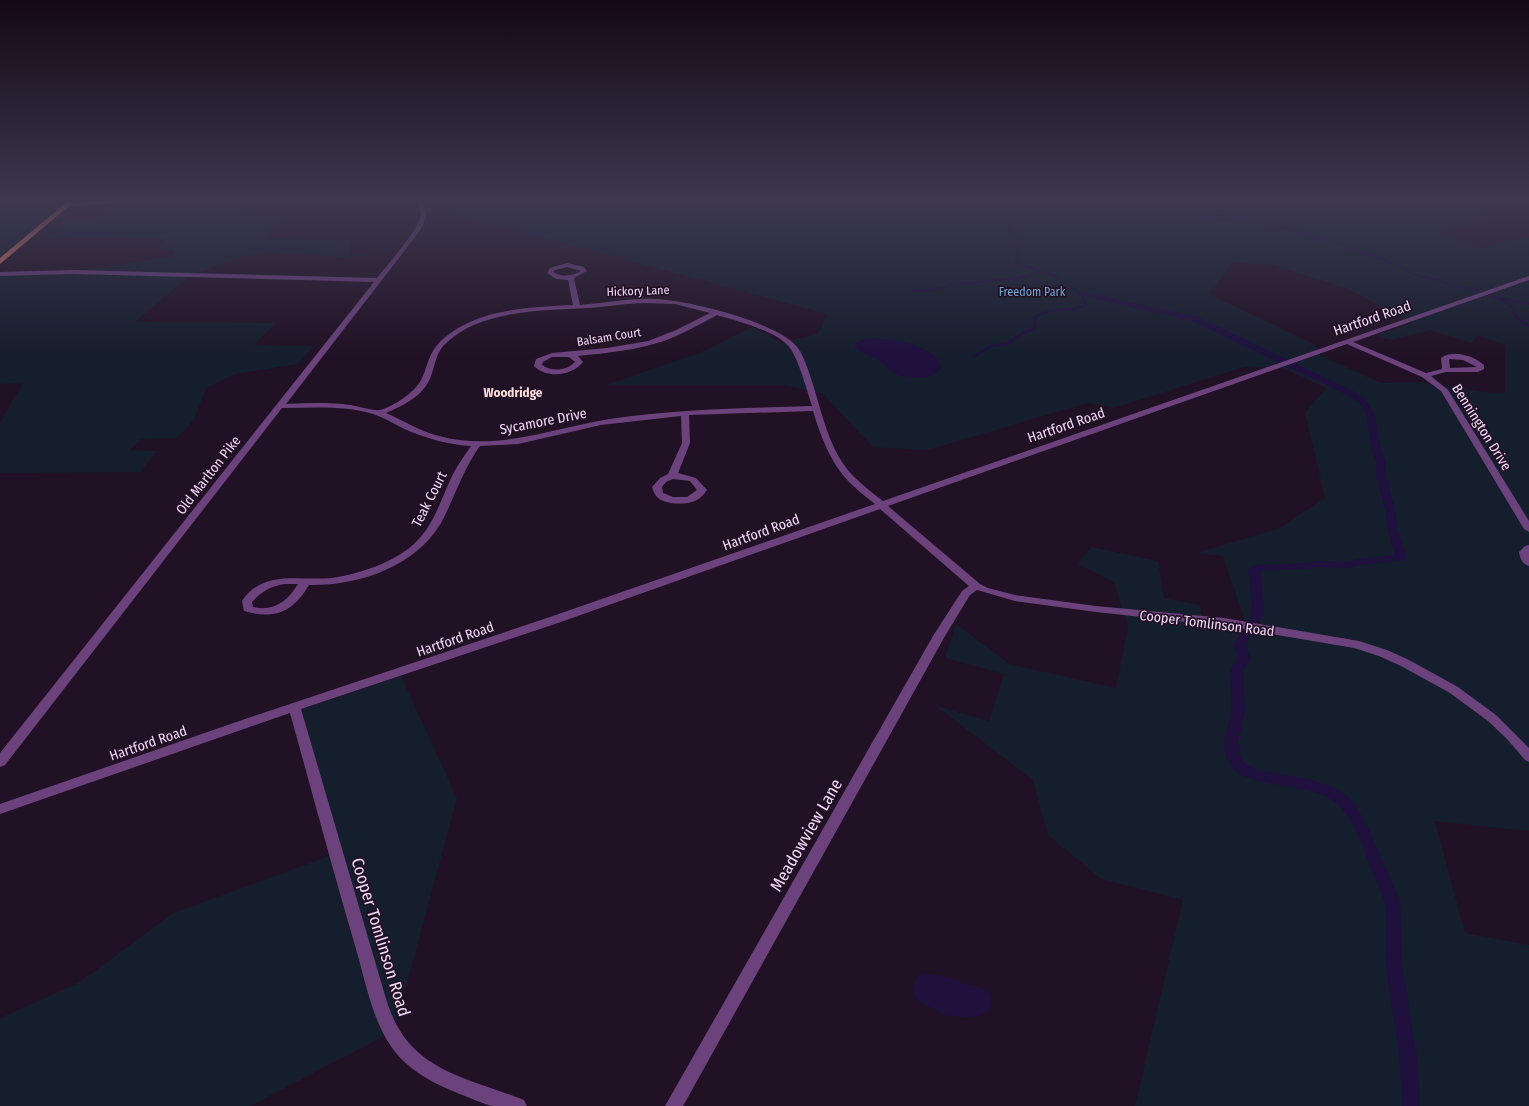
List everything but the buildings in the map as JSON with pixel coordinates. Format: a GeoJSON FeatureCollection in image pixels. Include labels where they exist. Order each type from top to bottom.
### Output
{"type":"FeatureCollection","features":[{"type":"Feature","properties":{"kind":"highway"},"geometry":{"type":"LineString","coordinates":[[0,262],[11,253]]}},
{"type":"Feature","properties":{"kind":"street","name":"Old Marlton Pike"},"geometry":{"type":"LineString","coordinates":[[0,762],[400,253]]}},
{"type":"Feature","properties":{"kind":"street"},"geometry":{"type":"LineString","coordinates":[[0,274],[68,272],[378,280]]}},
{"type":"Feature","properties":{"kind":"street"},"geometry":{"type":"LineString","coordinates":[[571,277],[577,306]]}},
{"type":"Feature","properties":{"kind":"street","name":"Hartford Road"},"geometry":{"type":"LineString","coordinates":[[0,809],[249,722],[562,618],[881,504],[1529,278]]}},
{"type":"Feature","properties":{"kind":"street","name":"Hickory Lane"},"geometry":{"type":"LineString","coordinates":[[380,414],[406,400],[420,389],[427,378],[436,351],[444,342],[462,329],[486,320],[513,313],[577,306],[645,301],[681,303],[769,330],[789,342],[798,356],[829,447],[839,466],[846,475],[881,504]]}},
{"type":"Feature","properties":{"kind":"street","name":"Balsam Court"},"geometry":{"type":"LineString","coordinates":[[571,355],[577,358],[579,362],[576,366],[569,370],[550,372],[538,366],[539,361],[544,357],[562,354],[571,355],[641,345],[684,331],[715,313]]}},
{"type":"Feature","properties":{"kind":"street","name":"Bennington Drive"},"geometry":{"type":"LineString","coordinates":[[1347,342],[1425,375],[1438,385],[1448,396],[1529,530]]}},
{"type":"Feature","properties":{"kind":"street"},"geometry":{"type":"LineString","coordinates":[[1425,375],[1446,370]]}},
{"type":"Feature","properties":{"kind":"street","name":"Sycamore Drive"},"geometry":{"type":"LineString","coordinates":[[279,406],[336,406],[357,408],[380,414],[418,432],[446,440],[477,444],[521,442],[616,420],[816,408]]}},
{"type":"Feature","properties":{"kind":"street"},"geometry":{"type":"LineString","coordinates":[[672,476],[685,448],[684,415]]}},
{"type":"Feature","properties":{"kind":"street","name":"Teak Court"},"geometry":{"type":"LineString","coordinates":[[305,582],[299,594],[282,609],[266,613],[248,609],[247,601],[252,594],[263,585],[279,581],[331,581],[372,571],[399,559],[421,543],[441,513],[458,473],[477,444]]}},
{"type":"Feature","properties":{"kind":"street","name":"Cooper Tomlinson Road"},"geometry":{"type":"LineString","coordinates":[[881,504],[976,586],[998,594],[1016,598],[1096,609],[1224,622],[1355,644],[1383,653],[1405,663],[1454,690],[1492,718],[1511,736],[1529,757]]}},
{"type":"Feature","properties":{"kind":"street"},"geometry":{"type":"LineString","coordinates":[[1529,548],[1524,552],[1525,558],[1529,563]]}},
{"type":"Feature","properties":{"kind":"street","name":"Meadowview Lane"},"geometry":{"type":"LineString","coordinates":[[674,1106],[939,636],[966,593],[976,586]]}},
{"type":"Feature","properties":{"kind":"street","name":"Cooper Tomlinson Road"},"geometry":{"type":"LineString","coordinates":[[294,708],[347,896],[384,1016],[392,1032],[410,1057],[443,1078],[518,1106]]}},
{"type":"Feature","properties":{"kind":"green space"},"geometry":{"type":"Polygon","coordinates":[[[0,253],[11,253],[0,262],[0,253]]]}},
{"type":"Feature","properties":{"kind":"green space"},"geometry":{"type":"Polygon","coordinates":[[[174,253],[261,253],[236,258],[191,275],[135,322],[276,323],[254,345],[314,346],[298,364],[235,374],[206,388],[194,420],[177,438],[142,439],[130,450],[157,451],[140,472],[0,473],[0,423],[23,383],[0,384],[0,277],[4,273],[67,272],[172,257],[174,253]]]}},
{"type":"Feature","properties":{"kind":"green space"},"geometry":{"type":"Polygon","coordinates":[[[273,253],[379,253],[351,258],[273,253]]]}},
{"type":"Feature","properties":{"kind":"green space","name":"Freedom Park"},"geometry":{"type":"Polygon","coordinates":[[[599,253],[1529,253],[1529,831],[1435,821],[1465,933],[1529,945],[1529,1106],[1135,1106],[1183,900],[1101,879],[1048,835],[1033,780],[936,706],[989,721],[1004,674],[945,658],[956,624],[1009,664],[1116,688],[1128,627],[1114,582],[1078,564],[1091,547],[1158,561],[1164,598],[1200,605],[1203,621],[1247,627],[1223,556],[1196,553],[1278,529],[1325,498],[1305,413],[1326,388],[1283,368],[1244,367],[1114,408],[1087,403],[928,450],[873,447],[822,393],[782,385],[606,385],[699,353],[752,327],[782,343],[818,334],[827,314],[599,253]],[[1232,263],[1209,294],[1316,345],[1320,355],[1381,383],[1419,382],[1492,393],[1505,393],[1505,345],[1478,336],[1471,343],[1430,330],[1391,340],[1375,336],[1412,323],[1346,288],[1269,264],[1232,263]]]}},
{"type":"Feature","properties":{"kind":"green space"},"geometry":{"type":"Polygon","coordinates":[[[401,676],[457,798],[394,1031],[250,1106],[0,1106],[0,1018],[80,982],[173,913],[332,855],[302,709],[401,676]]]}},
{"type":"Feature","properties":{"kind":"shaded area"},"geometry":{"type":"Polygon","coordinates":[[[873,338],[902,342],[924,349],[932,354],[938,361],[941,369],[937,373],[925,378],[911,378],[892,372],[877,359],[860,352],[856,348],[855,344],[862,340],[873,338]]]}},
{"type":"Feature","properties":{"kind":"shaded area"},"geometry":{"type":"Polygon","coordinates":[[[919,975],[937,975],[982,988],[990,995],[992,1005],[987,1012],[982,1015],[964,1017],[947,1015],[919,1002],[916,999],[913,989],[919,975]]]}},
{"type":"Feature","properties":{"kind":"waterway"},"geometry":{"type":"LineString","coordinates":[[1017,253],[1016,263],[1042,271]]}},
{"type":"Feature","properties":{"kind":"waterway"},"geometry":{"type":"LineString","coordinates":[[1363,253],[1399,266],[1412,274],[1477,291],[1503,300],[1515,310]]}},
{"type":"Feature","properties":{"kind":"waterway"},"geometry":{"type":"LineString","coordinates":[[913,291],[932,290],[952,285],[1019,278],[1042,271]]}},
{"type":"Feature","properties":{"kind":"waterway"},"geometry":{"type":"LineString","coordinates":[[1042,271],[1053,275],[1081,293],[1086,305],[1070,309]]}},
{"type":"Feature","properties":{"kind":"waterway"},"geometry":{"type":"LineString","coordinates":[[1081,293],[1195,319],[1350,393],[1362,401],[1370,413],[1377,453],[1381,461],[1381,475],[1391,513],[1392,528],[1401,558],[1358,562],[1349,565],[1316,564],[1306,566],[1256,568],[1254,570],[1258,605],[1257,616],[1240,645],[1245,659],[1238,666],[1236,675],[1238,711],[1232,733],[1231,746],[1232,756],[1236,763],[1250,772],[1323,789],[1337,796],[1350,810],[1364,834],[1392,901],[1394,964],[1409,1064],[1411,1106]]}},
{"type":"Feature","properties":{"kind":"waterway"},"geometry":{"type":"LineString","coordinates":[[1502,298],[1529,304]]}},
{"type":"Feature","properties":{"kind":"waterway"},"geometry":{"type":"LineString","coordinates":[[974,356],[992,346],[1008,344],[1023,333],[1035,329],[1035,317],[1040,314],[1050,311],[1070,309]]}},
{"type":"Feature","properties":{"kind":"waterway"},"geometry":{"type":"LineString","coordinates":[[1070,309],[1076,309]]}},
{"type":"Feature","properties":{"kind":"waterway"},"geometry":{"type":"LineString","coordinates":[[1515,310],[1513,312],[1520,320],[1529,326]]}},
{"type":"Feature","properties":{"kind":"district","name":"Woodridge"},"geometry":{"type":"Point","coordinates":[513,392]}}]}
